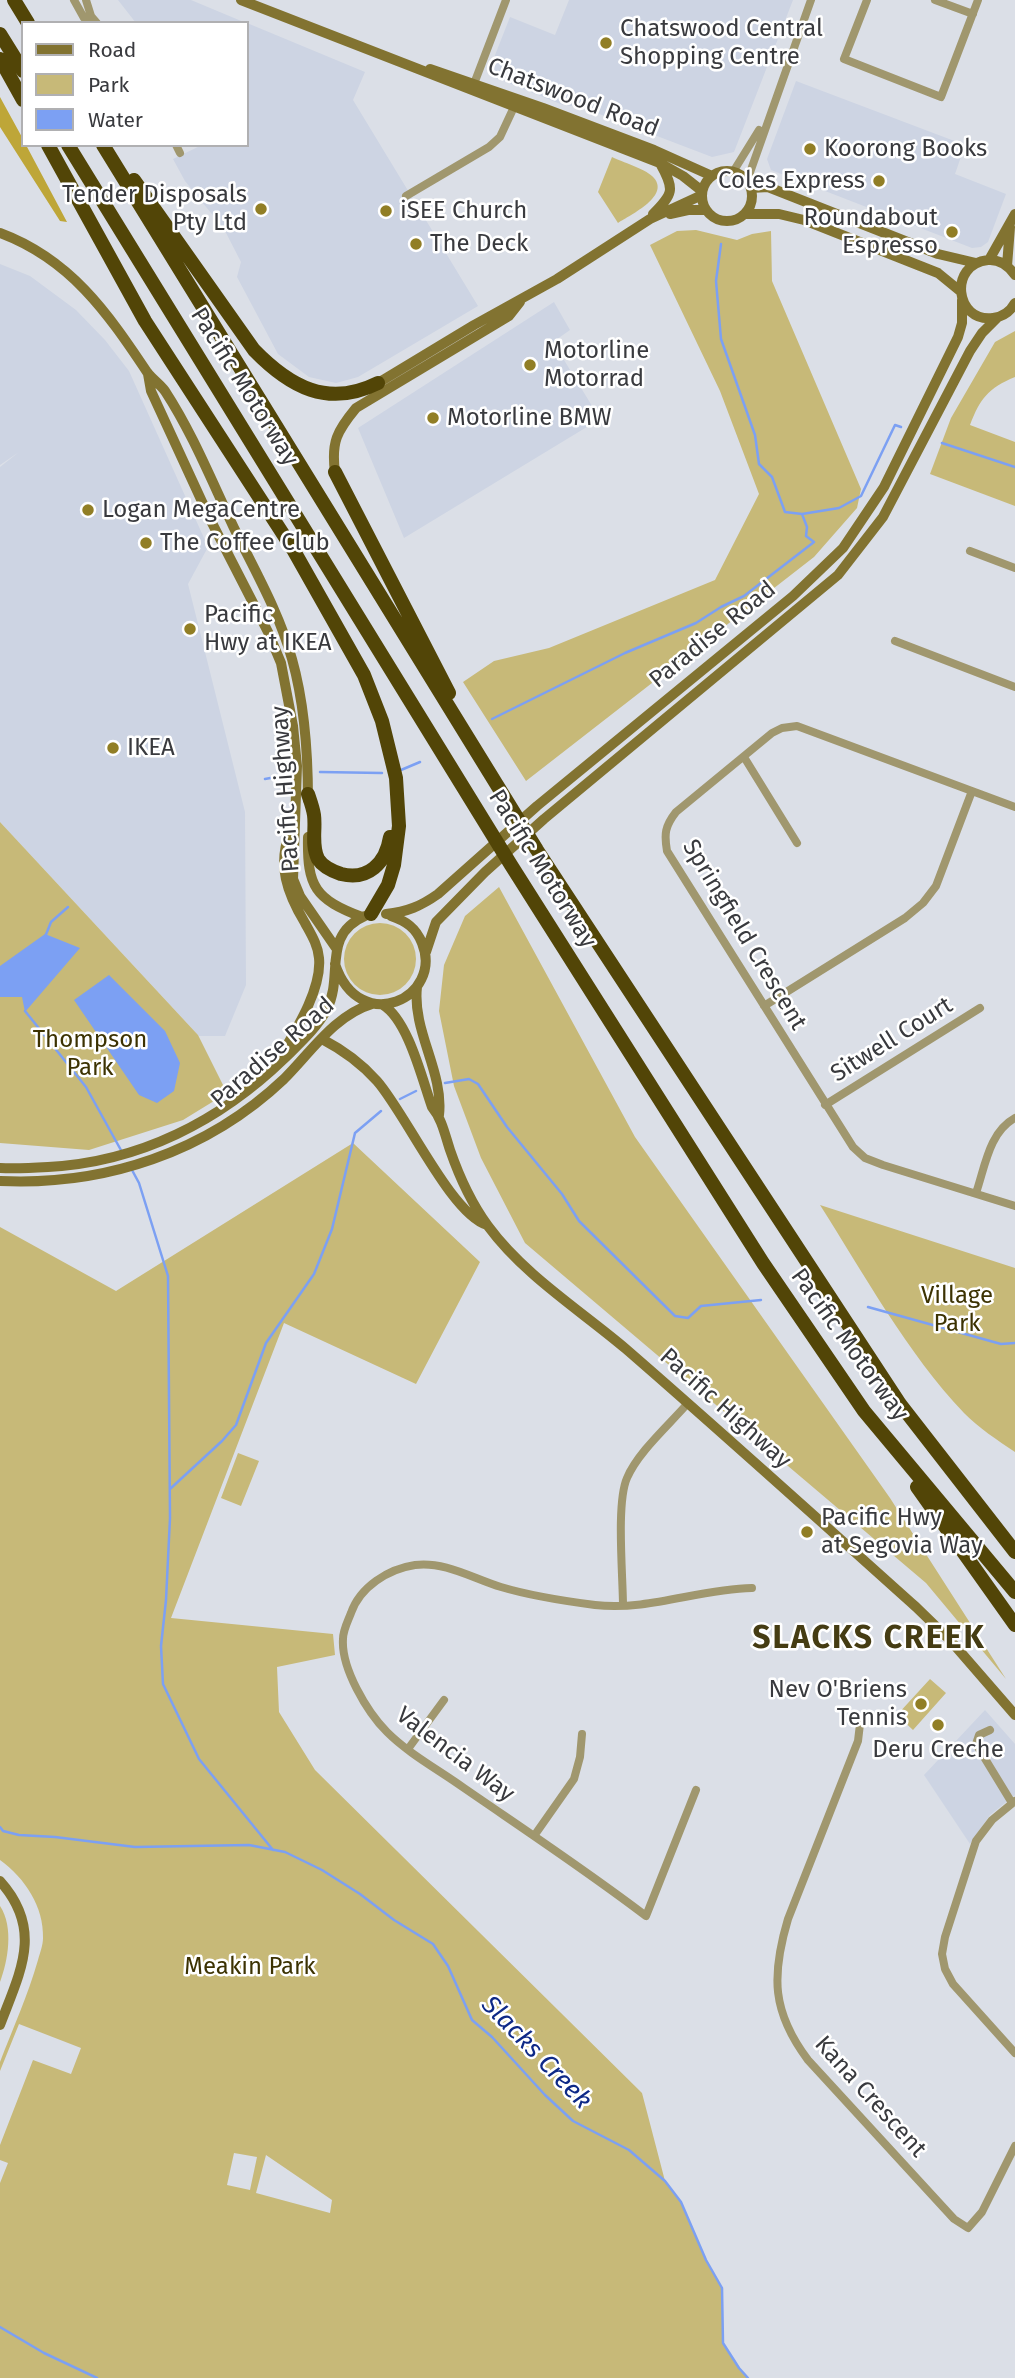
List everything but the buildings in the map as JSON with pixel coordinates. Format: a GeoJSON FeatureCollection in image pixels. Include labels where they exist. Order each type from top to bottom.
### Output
{"type":"FeatureCollection","features":[{"type":"Feature","properties":{"kind":"highway"},"geometry":{"type":"LineString","coordinates":[[14,0],[27,21]]}},
{"type":"Feature","properties":{"kind":"highway"},"geometry":{"type":"LineString","coordinates":[[0,34],[21,68]]}},
{"type":"Feature","properties":{"kind":"highway"},"geometry":{"type":"LineString","coordinates":[[0,59],[21,96]]}},
{"type":"Feature","properties":{"kind":"highway"},"geometry":{"type":"LineString","coordinates":[[49,147],[145,321],[294,551],[364,675],[382,721],[396,778],[399,826],[394,865],[388,885],[366,916]]}},
{"type":"Feature","properties":{"kind":"highway","name":"Pacific Motorway"},"geometry":{"type":"LineString","coordinates":[[69,147],[511,865],[763,1263],[864,1411],[1015,1592]]}},
{"type":"Feature","properties":{"kind":"highway","name":"Pacific Motorway"},"geometry":{"type":"LineString","coordinates":[[104,147],[537,850],[900,1404],[1015,1552]]}},
{"type":"Feature","properties":{"kind":"highway"},"geometry":{"type":"LineString","coordinates":[[110,147],[254,351],[273,370],[291,383],[316,392],[360,393],[378,383]]}},
{"type":"Feature","properties":{"kind":"highway"},"geometry":{"type":"LineString","coordinates":[[335,472],[503,797]]}},
{"type":"Feature","properties":{"kind":"highway"},"geometry":{"type":"LineString","coordinates":[[308,794],[314,814],[314,845],[318,858],[325,867],[343,874],[362,875],[376,867],[388,846],[397,809]]}},
{"type":"Feature","properties":{"kind":"highway"},"geometry":{"type":"LineString","coordinates":[[864,1411],[1015,1625]]}},
{"type":"Feature","properties":{"kind":"main road","name":"Chatswood Road"},"geometry":{"type":"LineString","coordinates":[[241,0],[267,5],[416,67],[442,71],[514,107],[660,163],[683,176],[702,193]]}},
{"type":"Feature","properties":{"kind":"main road","name":"Chatswood Road"},"geometry":{"type":"LineString","coordinates":[[472,86],[654,150],[712,176]]}},
{"type":"Feature","properties":{"kind":"main road"},"geometry":{"type":"LineString","coordinates":[[650,219],[669,197],[671,182],[660,163]]}},
{"type":"Feature","properties":{"kind":"main road"},"geometry":{"type":"LineString","coordinates":[[378,383],[521,300],[650,219],[702,193],[712,176],[719,172],[733,172],[749,184],[768,187],[938,254],[976,263],[989,260],[1007,266],[1015,275]]}},
{"type":"Feature","properties":{"kind":"main road"},"geometry":{"type":"LineString","coordinates":[[702,193],[706,210],[716,219],[734,221],[745,214],[751,202],[749,184]]}},
{"type":"Feature","properties":{"kind":"main road"},"geometry":{"type":"LineString","coordinates":[[650,219],[688,210],[706,210]]}},
{"type":"Feature","properties":{"kind":"main road"},"geometry":{"type":"LineString","coordinates":[[745,214],[779,214],[804,220],[938,273],[976,316],[987,319],[1006,315],[1015,303]]}},
{"type":"Feature","properties":{"kind":"main road"},"geometry":{"type":"LineString","coordinates":[[989,260],[1013,219]]}},
{"type":"Feature","properties":{"kind":"main road"},"geometry":{"type":"LineString","coordinates":[[1007,266],[1013,219]]}},
{"type":"Feature","properties":{"kind":"main road","name":"Pacific Highway"},"geometry":{"type":"LineString","coordinates":[[0,233],[37,250],[79,282],[112,320],[148,373],[163,389],[192,439],[273,605],[300,690],[307,759],[308,864],[314,884],[325,899],[366,916]]}},
{"type":"Feature","properties":{"kind":"main road"},"geometry":{"type":"LineString","coordinates":[[961,296],[964,275],[976,263]]}},
{"type":"Feature","properties":{"kind":"main road","name":"Paradise Road"},"geometry":{"type":"LineString","coordinates":[[386,914],[412,909],[438,894],[537,806],[793,596],[843,548],[884,487],[951,350],[962,323],[961,296]]}},
{"type":"Feature","properties":{"kind":"main road"},"geometry":{"type":"LineString","coordinates":[[335,472],[335,439],[341,426],[356,408],[509,316],[521,300]]}},
{"type":"Feature","properties":{"kind":"main road","name":"Paradise Road"},"geometry":{"type":"LineString","coordinates":[[426,951],[436,922],[456,899],[495,863],[544,819],[838,575],[883,517],[970,351],[982,333],[1006,315]]}},
{"type":"Feature","properties":{"kind":"main road","name":"Pacific Highway"},"geometry":{"type":"LineString","coordinates":[[148,373],[151,391],[281,663],[293,726],[297,766],[293,879],[300,896],[336,948]]}},
{"type":"Feature","properties":{"kind":"main road"},"geometry":{"type":"LineString","coordinates":[[271,1071],[305,1011],[319,970],[315,942],[293,903],[284,879],[285,845],[294,821]]}},
{"type":"Feature","properties":{"kind":"main road"},"geometry":{"type":"LineString","coordinates":[[386,914],[405,920],[418,934],[426,951],[426,964],[417,987],[408,996],[378,1004],[355,997],[341,983],[335,964],[336,948],[345,930],[366,916],[386,914]]}},
{"type":"Feature","properties":{"kind":"main road","name":"Paradise Road"},"geometry":{"type":"LineString","coordinates":[[0,1167],[70,1166],[102,1161],[163,1142],[202,1122],[226,1107],[271,1071],[309,1033],[327,1009],[334,989],[335,964]]}},
{"type":"Feature","properties":{"kind":"main road","name":"Pacific Highway"},"geometry":{"type":"LineString","coordinates":[[417,987],[417,1013],[432,1066],[440,1105],[439,1115]]}},
{"type":"Feature","properties":{"kind":"main road","name":"Paradise Road"},"geometry":{"type":"LineString","coordinates":[[0,1181],[30,1183],[70,1180],[104,1174],[168,1155],[243,1113],[282,1080],[350,1013],[378,1004]]}},
{"type":"Feature","properties":{"kind":"main road","name":"Pacific Highway"},"geometry":{"type":"LineString","coordinates":[[378,1004],[396,1016],[432,1107],[439,1115],[456,1165],[487,1225],[520,1262],[688,1403],[916,1607],[950,1640],[1015,1715]]}},
{"type":"Feature","properties":{"kind":"main road"},"geometry":{"type":"LineString","coordinates":[[322,1039],[358,1062],[377,1081],[455,1197],[477,1222],[487,1225]]}},
{"type":"Feature","properties":{"kind":"main road"},"geometry":{"type":"LineString","coordinates":[[0,1881],[14,1897],[23,1918],[26,1940],[21,1971],[0,2025]]}},
{"type":"Feature","properties":{"kind":"street"},"geometry":{"type":"LineString","coordinates":[[74,0],[88,21]]}},
{"type":"Feature","properties":{"kind":"street"},"geometry":{"type":"LineString","coordinates":[[86,0],[95,21]]}},
{"type":"Feature","properties":{"kind":"street"},"geometry":{"type":"LineString","coordinates":[[472,86],[506,0]]}},
{"type":"Feature","properties":{"kind":"street"},"geometry":{"type":"LineString","coordinates":[[749,184],[769,114],[811,0]]}},
{"type":"Feature","properties":{"kind":"street"},"geometry":{"type":"LineString","coordinates":[[867,0],[844,59],[941,97],[978,0]]}},
{"type":"Feature","properties":{"kind":"street"},"geometry":{"type":"LineString","coordinates":[[935,0],[973,14]]}},
{"type":"Feature","properties":{"kind":"street"},"geometry":{"type":"LineString","coordinates":[[406,196],[489,147],[500,137],[514,107]]}},
{"type":"Feature","properties":{"kind":"street"},"geometry":{"type":"LineString","coordinates":[[733,172],[769,114]]}},
{"type":"Feature","properties":{"kind":"street"},"geometry":{"type":"LineString","coordinates":[[970,551],[1015,568]]}},
{"type":"Feature","properties":{"kind":"street"},"geometry":{"type":"LineString","coordinates":[[895,641],[1015,687]]}},
{"type":"Feature","properties":{"kind":"street","name":"Springfield Crescent"},"geometry":{"type":"LineString","coordinates":[[1015,807],[797,726],[782,728],[772,733],[676,812],[667,824],[664,836],[667,851],[853,1147],[865,1158],[1015,1206]]}},
{"type":"Feature","properties":{"kind":"street"},"geometry":{"type":"LineString","coordinates":[[744,757],[797,843]]}},
{"type":"Feature","properties":{"kind":"street"},"geometry":{"type":"LineString","coordinates":[[765,1006],[905,918],[923,903],[936,886],[972,791]]}},
{"type":"Feature","properties":{"kind":"street","name":"Sitwell Court"},"geometry":{"type":"LineString","coordinates":[[825,1105],[979,1008]]}},
{"type":"Feature","properties":{"kind":"street"},"geometry":{"type":"LineString","coordinates":[[976,1193],[996,1135],[1003,1125],[1015,1118]]}},
{"type":"Feature","properties":{"kind":"street"},"geometry":{"type":"LineString","coordinates":[[623,1606],[622,1496],[626,1478],[636,1462],[688,1403]]}},
{"type":"Feature","properties":{"kind":"street","name":"Valencia Way"},"geometry":{"type":"LineString","coordinates":[[696,1790],[646,1916],[386,1731],[374,1716],[346,1665],[343,1639],[354,1604],[380,1578],[417,1565],[434,1565],[521,1592],[596,1605],[651,1605],[723,1589],[751,1588]]}},
{"type":"Feature","properties":{"kind":"street"},"geometry":{"type":"LineString","coordinates":[[408,1748],[444,1700]]}},
{"type":"Feature","properties":{"kind":"street","name":"Kana Crescent"},"geometry":{"type":"LineString","coordinates":[[860,1724],[858,1741],[779,1948],[777,1980],[780,2007],[790,2036],[808,2060],[954,2219],[968,2228],[982,2212],[1015,2146]]}},
{"type":"Feature","properties":{"kind":"street"},"geometry":{"type":"LineString","coordinates":[[990,1730],[979,1735],[976,1744],[1014,1802],[992,1820],[976,1841],[942,1954],[945,1969],[953,1984],[1015,2053]]}},
{"type":"Feature","properties":{"kind":"street"},"geometry":{"type":"LineString","coordinates":[[534,1836],[574,1779],[582,1734]]}},
{"type":"Feature","properties":{"kind":"shaded area"},"geometry":{"type":"Polygon","coordinates":[[[118,0],[191,0],[241,21],[134,21],[118,0]]]}},
{"type":"Feature","properties":{"kind":"shaded area"},"geometry":{"type":"Polygon","coordinates":[[[569,0],[793,0],[734,152],[712,157],[581,107],[563,105],[491,76],[490,68],[510,17],[555,35],[569,0]]]}},
{"type":"Feature","properties":{"kind":"shaded area"},"geometry":{"type":"Polygon","coordinates":[[[248,23],[365,72],[353,100],[478,306],[358,377],[336,383],[309,377],[278,354],[237,277],[241,262],[224,229],[185,181],[173,159],[198,147],[248,147],[248,23]]]}},
{"type":"Feature","properties":{"kind":"shaded area"},"geometry":{"type":"Polygon","coordinates":[[[796,81],[965,145],[955,174],[1006,194],[988,242],[981,247],[972,248],[771,170],[767,159],[796,81]]]}},
{"type":"Feature","properties":{"kind":"shaded area"},"geometry":{"type":"Polygon","coordinates":[[[0,97],[21,135],[21,147],[27,147],[67,222],[60,221],[0,127],[0,97]]]}},
{"type":"Feature","properties":{"kind":"shaded area"},"geometry":{"type":"Polygon","coordinates":[[[0,264],[30,276],[76,310],[105,340],[129,371],[208,547],[188,584],[245,812],[246,985],[225,1036],[199,1036],[0,822],[0,467],[19,452],[0,465],[0,264]]]}},
{"type":"Feature","properties":{"kind":"shaded area"},"geometry":{"type":"Polygon","coordinates":[[[554,302],[570,330],[553,342],[600,419],[404,538],[358,428],[554,302]]]}},
{"type":"Feature","properties":{"kind":"shaded area"},"geometry":{"type":"Polygon","coordinates":[[[985,1710],[1015,1744],[1015,1795],[990,1815],[970,1844],[924,1775],[985,1710]]]}},
{"type":"Feature","properties":{"kind":"green space"},"geometry":{"type":"Polygon","coordinates":[[[612,157],[649,173],[657,183],[654,197],[640,210],[618,223],[598,192],[612,157]]]}},
{"type":"Feature","properties":{"kind":"green space"},"geometry":{"type":"Polygon","coordinates":[[[696,230],[737,240],[771,231],[772,281],[861,489],[857,508],[814,557],[526,781],[463,682],[494,661],[549,648],[715,580],[759,494],[720,391],[650,245],[677,231],[696,230]]]}},
{"type":"Feature","properties":{"kind":"green space"},"geometry":{"type":"Polygon","coordinates":[[[1015,331],[1015,377],[998,385],[986,395],[970,425],[1015,442],[1015,506],[930,474],[951,418],[995,342],[1015,331]]]}},
{"type":"Feature","properties":{"kind":"green space","name":"Thompson Park"},"geometry":{"type":"Polygon","coordinates":[[[0,822],[198,1035],[227,1093],[183,1120],[89,1150],[0,1143],[0,822]]]}},
{"type":"Feature","properties":{"kind":"green space"},"geometry":{"type":"Polygon","coordinates":[[[499,887],[635,1137],[890,1498],[1006,1679],[926,1583],[525,1243],[481,1158],[454,1086],[439,1011],[444,965],[465,916],[499,887]]]}},
{"type":"Feature","properties":{"kind":"green space"},"geometry":{"type":"Polygon","coordinates":[[[380,923],[400,929],[410,939],[416,959],[410,979],[400,989],[380,995],[360,989],[350,979],[344,959],[350,939],[360,929],[380,923]]]}},
{"type":"Feature","properties":{"kind":"green space","name":"Meakin Park"},"geometry":{"type":"Polygon","coordinates":[[[353,1143],[480,1262],[416,1384],[284,1323],[171,1618],[333,1634],[335,1655],[277,1667],[279,1712],[315,1770],[642,2093],[665,2181],[681,2202],[706,2260],[722,2288],[723,2343],[748,2378],[0,2378],[0,2183],[8,2163],[0,2160],[0,2145],[33,2060],[71,2074],[81,2048],[19,2024],[0,2071],[0,2062],[30,1986],[43,1938],[40,1915],[31,1894],[17,1875],[0,1860],[0,1227],[116,1291],[353,1143]],[[234,2153],[227,2185],[250,2190],[257,2157],[234,2153]],[[266,2155],[256,2193],[330,2213],[332,2200],[266,2155]]]}},
{"type":"Feature","properties":{"kind":"green space","name":"Village Park"},"geometry":{"type":"Polygon","coordinates":[[[820,1205],[1015,1268],[1015,1452],[982,1429],[943,1390],[887,1312],[820,1205]]]}},
{"type":"Feature","properties":{"kind":"green space"},"geometry":{"type":"Polygon","coordinates":[[[238,1453],[259,1461],[241,1506],[221,1498],[238,1453]]]}},
{"type":"Feature","properties":{"kind":"green space","name":"Nev O'Briens Tennis"},"geometry":{"type":"Polygon","coordinates":[[[930,1679],[946,1693],[913,1730],[897,1715],[930,1679]]]}},
{"type":"Feature","properties":{"kind":"green space"},"geometry":{"type":"Polygon","coordinates":[[[0,1906],[8,1934],[7,1954],[0,1982],[0,1906]]]}},
{"type":"Feature","properties":{"kind":"water"},"geometry":{"type":"Polygon","coordinates":[[[45,934],[80,948],[25,1012],[22,997],[0,997],[0,966],[45,934]]]}},
{"type":"Feature","properties":{"kind":"water"},"geometry":{"type":"Polygon","coordinates":[[[109,975],[165,1031],[180,1063],[174,1091],[157,1103],[139,1095],[74,1000],[109,975]]]}},
{"type":"Feature","properties":{"kind":"waterway"},"geometry":{"type":"LineString","coordinates":[[492,719],[625,653],[696,623],[744,596],[814,542],[806,536],[807,527],[802,514],[785,512],[772,477],[759,464],[755,435],[721,339],[716,281],[721,244]]}},
{"type":"Feature","properties":{"kind":"waterway"},"geometry":{"type":"LineString","coordinates":[[802,514],[839,508],[861,496],[895,425],[901,427]]}},
{"type":"Feature","properties":{"kind":"waterway"},"geometry":{"type":"LineString","coordinates":[[942,443],[1015,467]]}},
{"type":"Feature","properties":{"kind":"waterway"},"geometry":{"type":"LineString","coordinates":[[401,770],[420,762]]}},
{"type":"Feature","properties":{"kind":"waterway"},"geometry":{"type":"LineString","coordinates":[[320,772],[382,773]]}},
{"type":"Feature","properties":{"kind":"waterway"},"geometry":{"type":"LineString","coordinates":[[265,779],[281,776]]}},
{"type":"Feature","properties":{"kind":"waterway"},"geometry":{"type":"LineString","coordinates":[[45,937],[51,922],[68,907]]}},
{"type":"Feature","properties":{"kind":"waterway"},"geometry":{"type":"LineString","coordinates":[[25,1011],[86,1087],[122,1152]]}},
{"type":"Feature","properties":{"kind":"waterway"},"geometry":{"type":"LineString","coordinates":[[445,1083],[469,1079],[478,1084],[507,1127],[562,1194],[579,1221],[675,1316],[688,1318],[701,1306],[761,1300]]}},
{"type":"Feature","properties":{"kind":"waterway"},"geometry":{"type":"LineString","coordinates":[[400,1099],[416,1091]]}},
{"type":"Feature","properties":{"kind":"waterway"},"geometry":{"type":"LineString","coordinates":[[170,1489],[236,1425],[266,1343],[314,1274],[332,1229],[355,1133],[381,1111]]}},
{"type":"Feature","properties":{"kind":"waterway"},"geometry":{"type":"LineString","coordinates":[[132,1170],[139,1183],[168,1276],[170,1518],[161,1646],[163,1684],[199,1759],[273,1850]]}},
{"type":"Feature","properties":{"kind":"waterway"},"geometry":{"type":"LineString","coordinates":[[868,1307],[1001,1344],[1015,1343]]}},
{"type":"Feature","properties":{"kind":"waterway","name":"Slacks Creek"},"geometry":{"type":"LineString","coordinates":[[0,1827],[3,1831],[19,1835],[135,1847],[249,1845],[285,1852],[322,1870],[433,1944],[448,1966],[472,2020],[492,2037],[545,2095],[573,2121],[629,2150],[665,2181],[681,2202],[706,2260],[722,2288],[723,2343],[748,2378]]}},
{"type":"Feature","properties":{"kind":"waterway"},"geometry":{"type":"LineString","coordinates":[[0,2327],[44,2353],[97,2378]]}},
{"type":"Feature","properties":{"kind":"place","name":"Chatswood Central Shopping Centre"},"geometry":{"type":"Point","coordinates":[606,43]}},
{"type":"Feature","properties":{"kind":"place","name":"Koorong Books"},"geometry":{"type":"Point","coordinates":[810,149]}},
{"type":"Feature","properties":{"kind":"place","name":"Coles Express"},"geometry":{"type":"Point","coordinates":[879,181]}},
{"type":"Feature","properties":{"kind":"place","name":"Tender Disposals Pty Ltd"},"geometry":{"type":"Point","coordinates":[261,209]}},
{"type":"Feature","properties":{"kind":"place","name":"iSEE Church"},"geometry":{"type":"Point","coordinates":[386,211]}},
{"type":"Feature","properties":{"kind":"place","name":"Roundabout Espresso"},"geometry":{"type":"Point","coordinates":[952,232]}},
{"type":"Feature","properties":{"kind":"place","name":"The Deck"},"geometry":{"type":"Point","coordinates":[416,244]}},
{"type":"Feature","properties":{"kind":"place","name":"Motorline Motorrad"},"geometry":{"type":"Point","coordinates":[530,365]}},
{"type":"Feature","properties":{"kind":"place","name":"Motorline BMW"},"geometry":{"type":"Point","coordinates":[433,418]}},
{"type":"Feature","properties":{"kind":"place","name":"Logan MegaCentre"},"geometry":{"type":"Point","coordinates":[88,510]}},
{"type":"Feature","properties":{"kind":"place","name":"The Coffee Club"},"geometry":{"type":"Point","coordinates":[146,543]}},
{"type":"Feature","properties":{"kind":"place","name":"Pacific Hwy at IKEA"},"geometry":{"type":"Point","coordinates":[190,629]}},
{"type":"Feature","properties":{"kind":"place","name":"IKEA"},"geometry":{"type":"Point","coordinates":[113,748]}},
{"type":"Feature","properties":{"kind":"place","name":"Pacific Hwy at Segovia Way"},"geometry":{"type":"Point","coordinates":[807,1532]}},
{"type":"Feature","properties":{"kind":"place","name":"Nev O'Briens Tennis"},"geometry":{"type":"Point","coordinates":[921,1704]}},
{"type":"Feature","properties":{"kind":"place","name":"Deru Creche"},"geometry":{"type":"Point","coordinates":[938,1725]}},
{"type":"Feature","properties":{"kind":"district","name":"SLACKS CREEK"},"geometry":{"type":"Point","coordinates":[869,1639]}}]}
